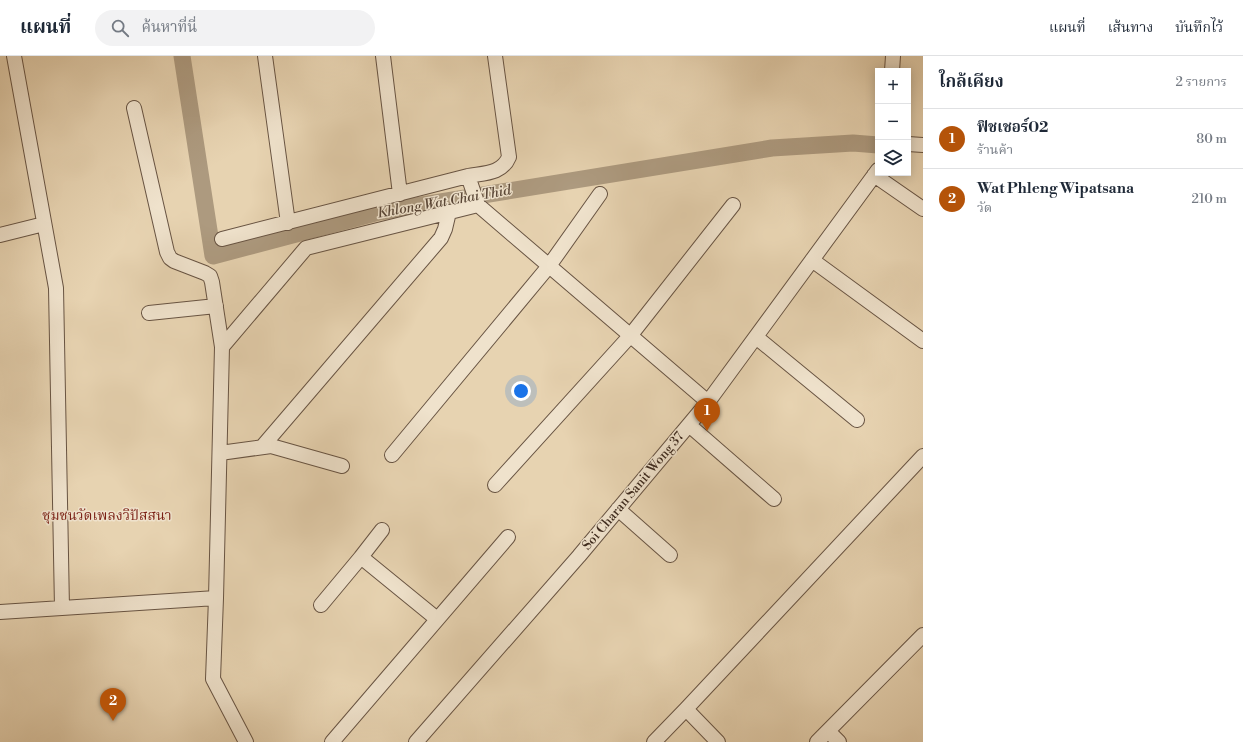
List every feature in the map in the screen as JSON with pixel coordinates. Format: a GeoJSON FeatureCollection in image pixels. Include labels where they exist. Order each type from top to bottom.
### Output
{"type":"FeatureCollection","features":[{"type":"Feature","properties":{"kind":"street"},"geometry":{"type":"LineString","coordinates":[[14,56],[56,288],[62,608]]}},
{"type":"Feature","properties":{"kind":"street"},"geometry":{"type":"LineString","coordinates":[[265,56],[288,223]]}},
{"type":"Feature","properties":{"kind":"street"},"geometry":{"type":"LineString","coordinates":[[383,56],[400,194]]}},
{"type":"Feature","properties":{"kind":"street"},"geometry":{"type":"LineString","coordinates":[[222,240],[468,176],[498,170],[506,164],[509,157],[495,56]]}},
{"type":"Feature","properties":{"kind":"street"},"geometry":{"type":"LineString","coordinates":[[892,68],[893,56]]}},
{"type":"Feature","properties":{"kind":"street"},"geometry":{"type":"LineString","coordinates":[[134,108],[167,252],[170,258],[174,261],[210,276],[212,282],[222,347],[213,679],[246,742]]}},
{"type":"Feature","properties":{"kind":"street"},"geometry":{"type":"LineString","coordinates":[[911,144],[923,145]]}},
{"type":"Feature","properties":{"kind":"street","name":"Soi Charan Sanit Wong 37"},"geometry":{"type":"LineString","coordinates":[[416,742],[579,556],[708,402],[875,174]]}},
{"type":"Feature","properties":{"kind":"street"},"geometry":{"type":"LineString","coordinates":[[468,176],[476,199],[549,266],[708,402]]}},
{"type":"Feature","properties":{"kind":"street"},"geometry":{"type":"LineString","coordinates":[[880,176],[923,209]]}},
{"type":"Feature","properties":{"kind":"street"},"geometry":{"type":"LineString","coordinates":[[392,455],[549,266],[600,194]]}},
{"type":"Feature","properties":{"kind":"street"},"geometry":{"type":"LineString","coordinates":[[222,347],[306,248],[448,212],[476,199]]}},
{"type":"Feature","properties":{"kind":"street"},"geometry":{"type":"LineString","coordinates":[[495,485],[630,336],[733,205]]}},
{"type":"Feature","properties":{"kind":"street"},"geometry":{"type":"LineString","coordinates":[[262,447],[441,238],[445,229],[448,212]]}},
{"type":"Feature","properties":{"kind":"street"},"geometry":{"type":"LineString","coordinates":[[0,235],[44,224]]}},
{"type":"Feature","properties":{"kind":"street"},"geometry":{"type":"LineString","coordinates":[[812,260],[923,341]]}},
{"type":"Feature","properties":{"kind":"street"},"geometry":{"type":"LineString","coordinates":[[150,314],[216,306]]}},
{"type":"Feature","properties":{"kind":"street"},"geometry":{"type":"LineString","coordinates":[[756,337],[857,420]]}},
{"type":"Feature","properties":{"kind":"street"},"geometry":{"type":"LineString","coordinates":[[689,425],[774,499]]}},
{"type":"Feature","properties":{"kind":"street"},"geometry":{"type":"LineString","coordinates":[[220,453],[271,446],[342,466]]}},
{"type":"Feature","properties":{"kind":"street"},"geometry":{"type":"LineString","coordinates":[[654,742],[923,456]]}},
{"type":"Feature","properties":{"kind":"street"},"geometry":{"type":"LineString","coordinates":[[618,509],[670,555]]}},
{"type":"Feature","properties":{"kind":"street"},"geometry":{"type":"LineString","coordinates":[[321,605],[382,530]]}},
{"type":"Feature","properties":{"kind":"street"},"geometry":{"type":"LineString","coordinates":[[332,742],[508,537]]}},
{"type":"Feature","properties":{"kind":"street"},"geometry":{"type":"LineString","coordinates":[[360,557],[437,620]]}},
{"type":"Feature","properties":{"kind":"street"},"geometry":{"type":"LineString","coordinates":[[0,612],[216,598]]}},
{"type":"Feature","properties":{"kind":"street"},"geometry":{"type":"LineString","coordinates":[[816,742],[923,635]]}},
{"type":"Feature","properties":{"kind":"street"},"geometry":{"type":"LineString","coordinates":[[686,709],[718,742]]}},
{"type":"Feature","properties":{"kind":"street"},"geometry":{"type":"LineString","coordinates":[[828,731],[839,742]]}},
{"type":"Feature","properties":{"kind":"waterway","name":"Khlong Wat Chai Thid"},"geometry":{"type":"LineString","coordinates":[[182,56],[213,256],[379,212],[772,148],[853,143],[875,145]]}},
{"type":"Feature","properties":{"kind":"place","name":"ฟิชเชอร์02"},"geometry":{"type":"Point","coordinates":[707,431]}},
{"type":"Feature","properties":{"kind":"place","name":"Wat Phleng Wipatsana"},"geometry":{"type":"Point","coordinates":[113,721]}},
{"type":"Feature","properties":{"kind":"district","name":"ชุมชนวัดเพลงวิปัสสนา"},"geometry":{"type":"Point","coordinates":[107,516]}}]}
